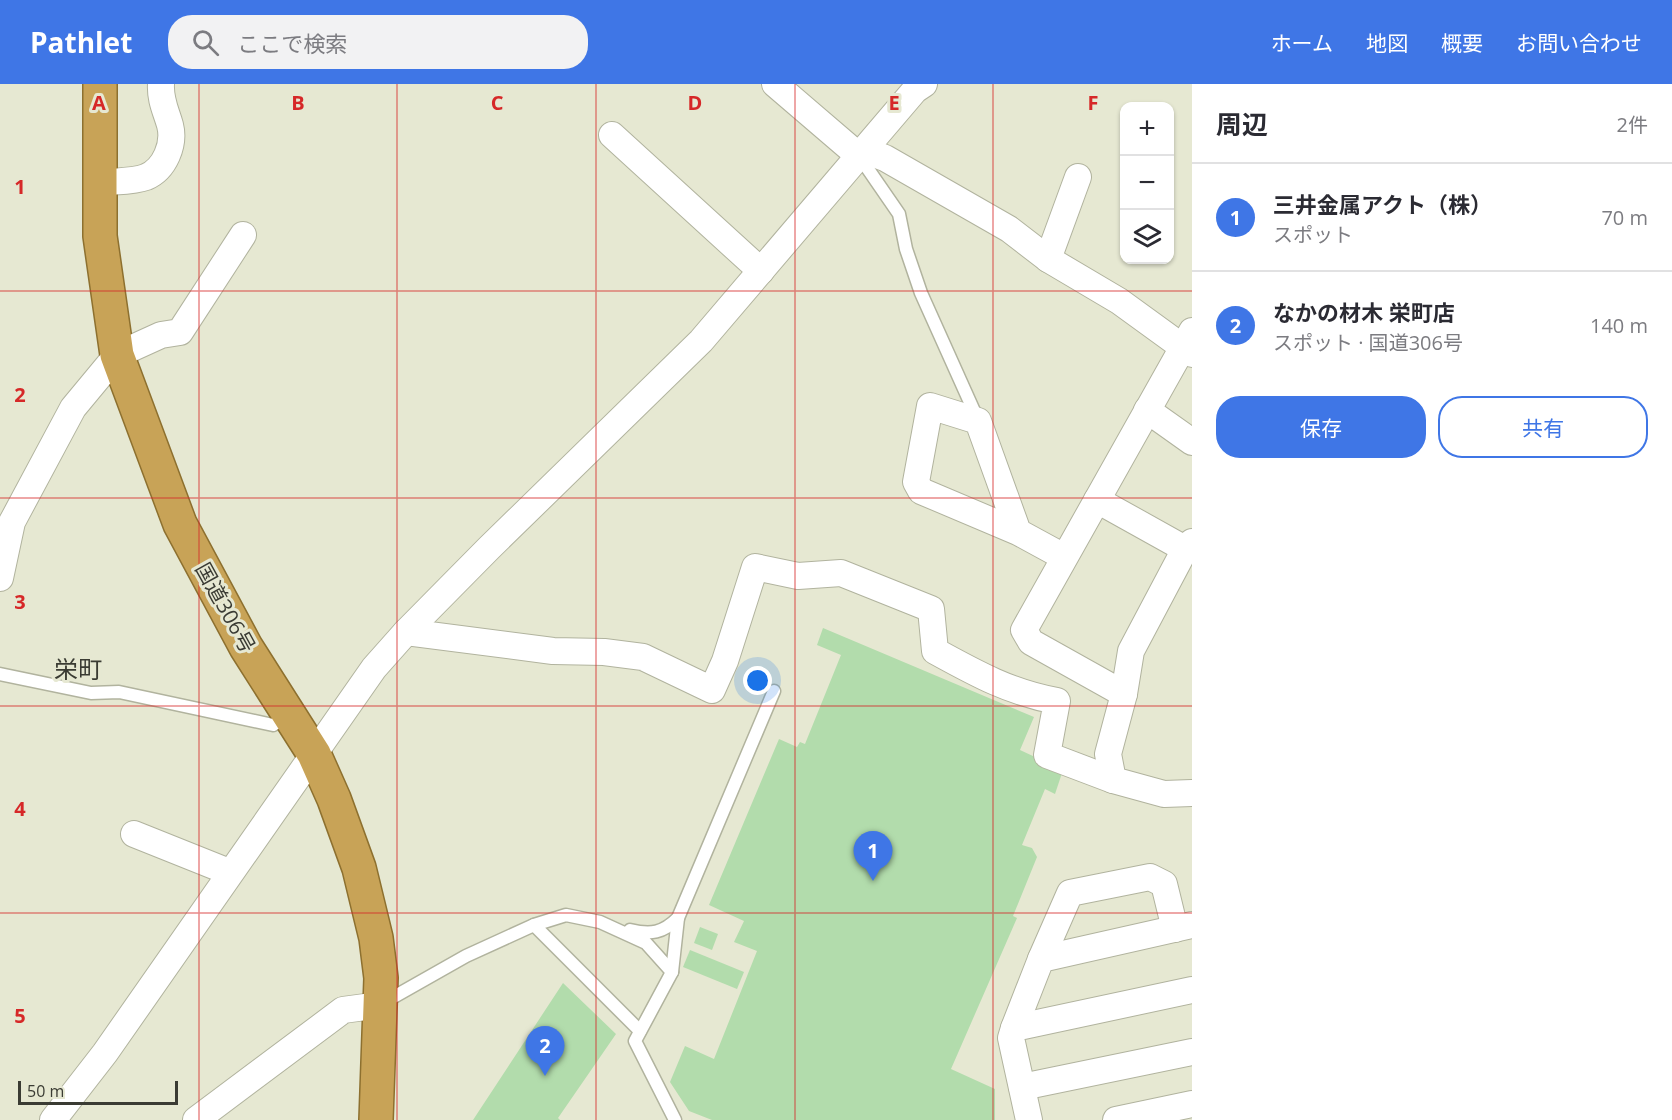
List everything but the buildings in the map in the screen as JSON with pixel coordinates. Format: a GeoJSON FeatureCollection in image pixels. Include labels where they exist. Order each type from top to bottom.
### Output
{"type":"FeatureCollection","features":[{"type":"Feature","properties":{"kind":"highway","name":"国道306号"},"geometry":{"type":"LineString","coordinates":[[100,84],[100,236],[117,355],[180,524],[246,647],[291,714],[314,754],[334,799],[359,868],[376,938],[381,978],[376,1120]]}},
{"type":"Feature","properties":{"kind":"street"},"geometry":{"type":"LineString","coordinates":[[99,183],[147,177],[164,161],[171,145],[171,127],[161,101],[161,84]]}},
{"type":"Feature","properties":{"kind":"street"},"geometry":{"type":"LineString","coordinates":[[775,84],[862,153],[885,158],[1009,229],[1048,259],[1189,344],[1146,410],[1024,630],[1031,642],[1124,693]]}},
{"type":"Feature","properties":{"kind":"street"},"geometry":{"type":"LineString","coordinates":[[53,1120],[105,1053],[229,872],[374,668],[406,632],[701,341],[915,90],[924,84]]}},
{"type":"Feature","properties":{"kind":"street"},"geometry":{"type":"LineString","coordinates":[[612,135],[761,271]]}},
{"type":"Feature","properties":{"kind":"street"},"geometry":{"type":"LineString","coordinates":[[1048,259],[1078,177]]}},
{"type":"Feature","properties":{"kind":"street"},"geometry":{"type":"LineString","coordinates":[[0,578],[12,522],[74,408],[117,355],[161,335],[180,332],[243,235]]}},
{"type":"Feature","properties":{"kind":"street"},"geometry":{"type":"LineString","coordinates":[[1018,532],[978,421],[930,406],[916,482],[921,491],[1018,532],[1064,557]]}},
{"type":"Feature","properties":{"kind":"street"},"geometry":{"type":"LineString","coordinates":[[1146,410],[1192,442]]}},
{"type":"Feature","properties":{"kind":"street"},"geometry":{"type":"LineString","coordinates":[[1097,500],[1189,546],[1131,651],[1124,693],[1108,754],[1113,780]]}},
{"type":"Feature","properties":{"kind":"street"},"geometry":{"type":"LineString","coordinates":[[406,632],[553,651],[604,652],[643,657],[712,690],[725,661],[754,567],[798,576],[842,573],[931,609],[935,651],[999,686],[1025,695],[1057,701],[1047,755],[1113,780],[1164,794],[1192,793]]}},
{"type":"Feature","properties":{"kind":"street"},"geometry":{"type":"LineString","coordinates":[[134,834],[229,872]]}},
{"type":"Feature","properties":{"kind":"street"},"geometry":{"type":"LineString","coordinates":[[1029,1120],[1011,1038],[1041,959],[1070,893],[1150,877],[1164,884],[1183,927],[1041,959]]}},
{"type":"Feature","properties":{"kind":"street"},"geometry":{"type":"LineString","coordinates":[[1014,1028],[1192,990]]}},
{"type":"Feature","properties":{"kind":"street"},"geometry":{"type":"LineString","coordinates":[[196,1120],[343,1010],[380,1005]]}},
{"type":"Feature","properties":{"kind":"street"},"geometry":{"type":"LineString","coordinates":[[1022,1087],[1192,1052]]}},
{"type":"Feature","properties":{"kind":"street"},"geometry":{"type":"LineString","coordinates":[[1116,1120],[1192,1104]]}},
{"type":"Feature","properties":{"kind":"lane"},"geometry":{"type":"LineString","coordinates":[[862,153],[899,214],[906,249],[921,293],[977,413],[978,421]]}},
{"type":"Feature","properties":{"kind":"lane"},"geometry":{"type":"LineString","coordinates":[[0,674],[91,693],[118,692],[273,725],[291,714]]}},
{"type":"Feature","properties":{"kind":"lane"},"geometry":{"type":"LineString","coordinates":[[675,1120],[635,1041],[672,972],[678,918],[774,691]]}},
{"type":"Feature","properties":{"kind":"lane"},"geometry":{"type":"LineString","coordinates":[[380,1005],[466,956],[534,925],[566,915],[645,934],[666,930],[678,918]]}},
{"type":"Feature","properties":{"kind":"lane"},"geometry":{"type":"LineString","coordinates":[[600,922],[646,944],[672,972]]}},
{"type":"Feature","properties":{"kind":"lane"},"geometry":{"type":"LineString","coordinates":[[534,925],[640,1031]]}},
{"type":"Feature","properties":{"kind":"place","name":"三井金属アクト（株）"},"geometry":{"type":"Point","coordinates":[873,881]}},
{"type":"Feature","properties":{"kind":"place","name":"なかの材木 栄町店"},"geometry":{"type":"Point","coordinates":[545,1076]}},
{"type":"Feature","properties":{"kind":"district","name":"栄町"},"geometry":{"type":"Point","coordinates":[78,670]}}]}
